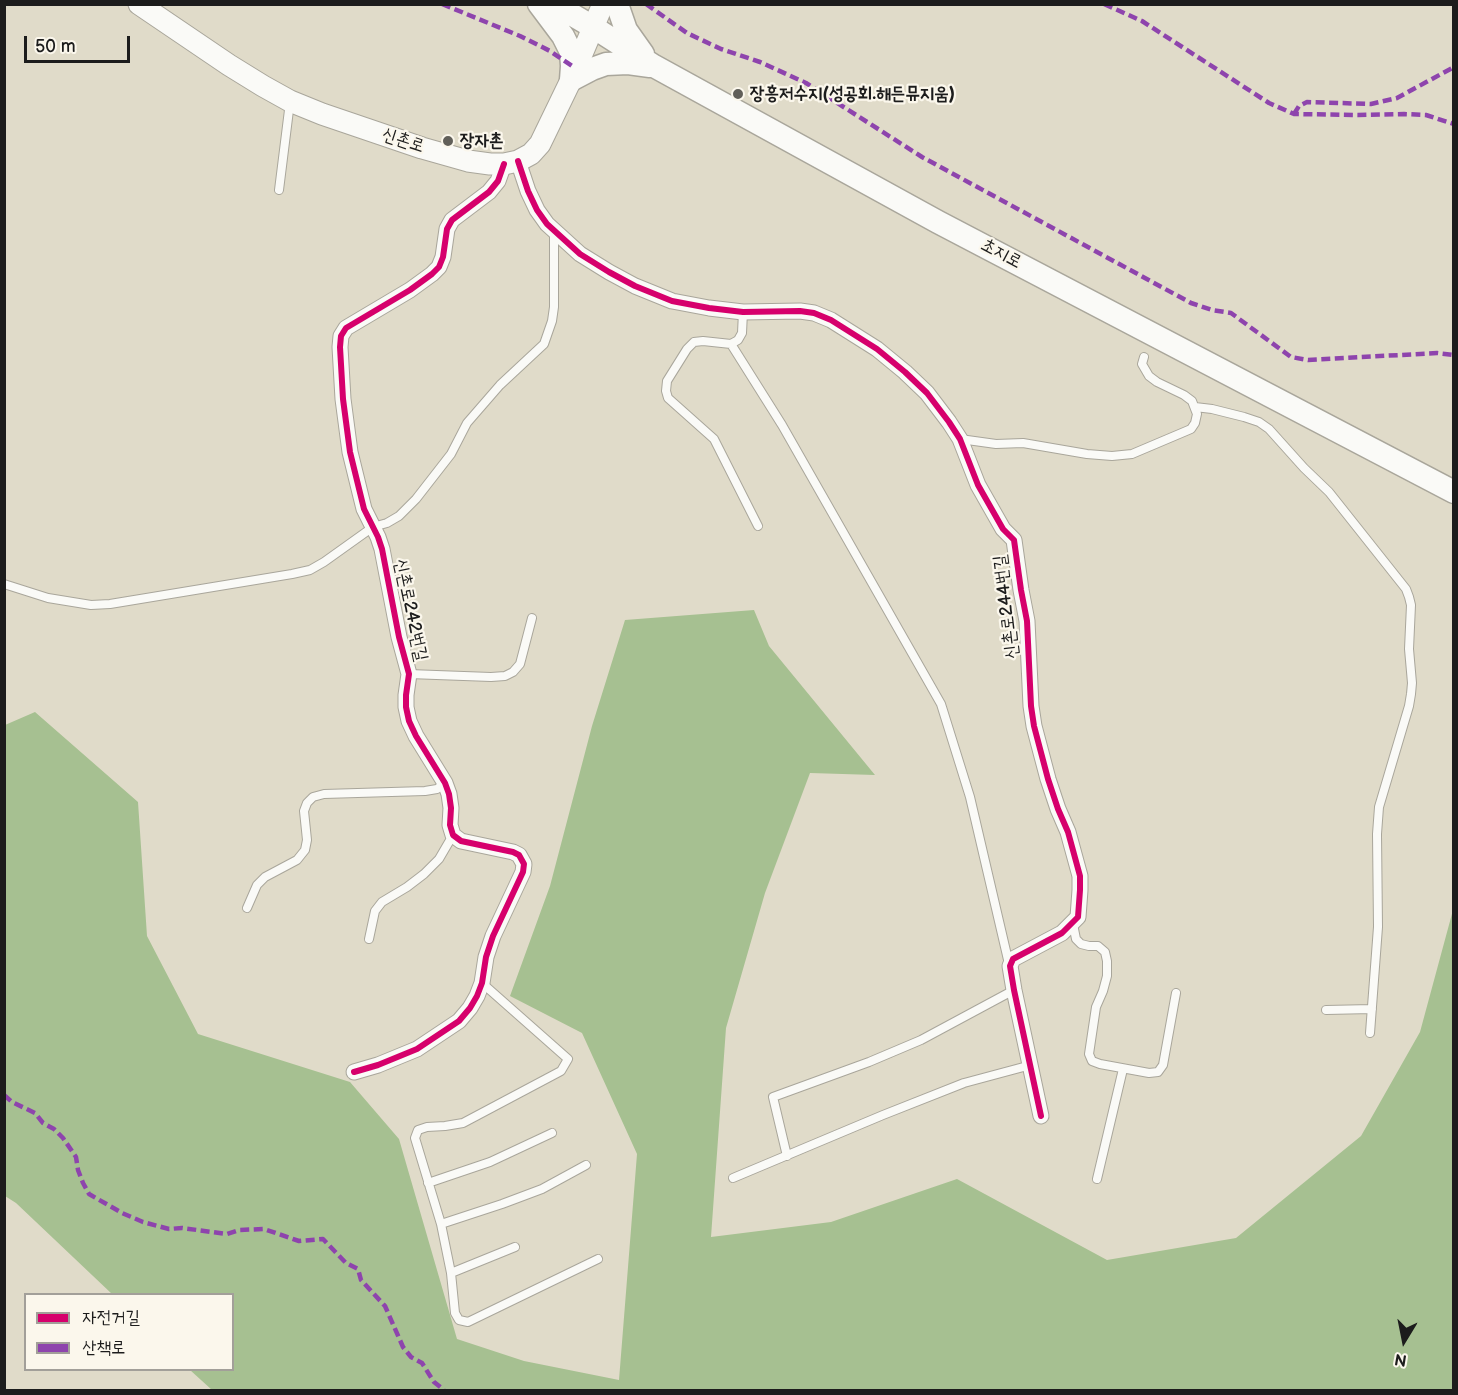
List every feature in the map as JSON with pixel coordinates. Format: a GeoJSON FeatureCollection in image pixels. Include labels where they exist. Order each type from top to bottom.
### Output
{"type":"FeatureCollection","features":[{"type":"Feature","properties":{"kind":"main road"},"geometry":{"type":"LineString","coordinates":[[539,4],[563,36],[571,51],[571,80]]}},
{"type":"Feature","properties":{"kind":"main road"},"geometry":{"type":"LineString","coordinates":[[556,4],[564,8],[585,7],[589,4]]}},
{"type":"Feature","properties":{"kind":"main road","name":"초지로"},"geometry":{"type":"LineString","coordinates":[[556,4],[654,66],[938,222],[1454,492]]}},
{"type":"Feature","properties":{"kind":"main road"},"geometry":{"type":"LineString","coordinates":[[617,4],[626,30],[654,66]]}},
{"type":"Feature","properties":{"kind":"main road"},"geometry":{"type":"LineString","coordinates":[[571,80],[606,64],[628,63],[654,66]]}},
{"type":"Feature","properties":{"kind":"street","name":"신촌로"},"geometry":{"type":"LineString","coordinates":[[139,4],[229,65],[290,100],[333,118],[456,158],[479,163],[511,163]]}},
{"type":"Feature","properties":{"kind":"street"},"geometry":{"type":"LineString","coordinates":[[511,163],[531,154],[540,144],[571,80],[603,4]]}},
{"type":"Feature","properties":{"kind":"street","name":"신촌로244번길"},"geometry":{"type":"LineString","coordinates":[[511,163],[546,224],[580,254],[609,272],[635,286],[672,301],[743,312],[814,313],[831,320],[891,359],[927,393],[949,422],[960,439],[978,485],[1004,529],[1014,540],[1027,621],[1034,726],[1048,779],[1068,832],[1080,876],[1078,917],[1072,922]]}},
{"type":"Feature","properties":{"kind":"street","name":"신촌로242번길"},"geometry":{"type":"LineString","coordinates":[[453,835],[450,825],[450,801],[445,783],[416,735],[406,707],[409,674],[399,638],[382,549],[364,509],[350,452],[343,399],[340,347],[346,328],[410,290],[439,267],[443,257],[447,229],[452,220],[489,192],[511,163]]}},
{"type":"Feature","properties":{"kind":"street"},"geometry":{"type":"LineString","coordinates":[[354,1072],[417,1049],[459,1021],[477,996],[493,936],[524,872],[524,864],[519,855],[513,852],[461,841],[453,835]]}},
{"type":"Feature","properties":{"kind":"street"},"geometry":{"type":"LineString","coordinates":[[1041,1116],[1010,966],[1013,959],[1062,933],[1072,922]]}},
{"type":"Feature","properties":{"kind":"lane"},"geometry":{"type":"LineString","coordinates":[[279,190],[290,100]]}},
{"type":"Feature","properties":{"kind":"lane"},"geometry":{"type":"LineString","coordinates":[[4,584],[48,598],[91,606],[310,570],[373,527],[399,516],[416,499],[450,454],[467,423],[500,385],[543,344],[552,321],[554,307],[554,232]]}},
{"type":"Feature","properties":{"kind":"lane"},"geometry":{"type":"LineString","coordinates":[[743,312],[742,333],[738,340],[731,344],[694,342],[667,381],[666,391],[668,398],[714,439],[758,526]]}},
{"type":"Feature","properties":{"kind":"lane"},"geometry":{"type":"LineString","coordinates":[[731,344],[782,425],[941,704],[970,797],[1010,966]]}},
{"type":"Feature","properties":{"kind":"lane"},"geometry":{"type":"LineString","coordinates":[[960,439],[996,444],[1023,443],[1099,456],[1132,454],[1191,429],[1197,414],[1192,401],[1149,376],[1142,364],[1144,357]]}},
{"type":"Feature","properties":{"kind":"lane"},"geometry":{"type":"LineString","coordinates":[[1195,407],[1244,417],[1259,422],[1269,429],[1329,492],[1406,590],[1409,597],[1412,693],[1379,807],[1378,927],[1370,1033]]}},
{"type":"Feature","properties":{"kind":"lane"},"geometry":{"type":"LineString","coordinates":[[409,674],[505,676],[513,672],[520,663],[532,618]]}},
{"type":"Feature","properties":{"kind":"lane"},"geometry":{"type":"LineString","coordinates":[[247,908],[257,885],[265,877],[297,860],[305,850],[307,840],[304,811],[307,803],[313,797],[324,794],[425,791],[437,789],[445,783]]}},
{"type":"Feature","properties":{"kind":"lane"},"geometry":{"type":"LineString","coordinates":[[369,939],[375,911],[382,902],[424,874],[439,859],[453,835]]}},
{"type":"Feature","properties":{"kind":"lane"},"geometry":{"type":"LineString","coordinates":[[1072,922],[1076,939],[1081,944],[1098,946],[1105,952],[1107,961],[1107,976],[1096,1007],[1089,1054],[1092,1061],[1149,1074],[1158,1072],[1163,1065],[1176,993]]}},
{"type":"Feature","properties":{"kind":"lane"},"geometry":{"type":"LineString","coordinates":[[482,983],[568,1059],[561,1071],[463,1123],[418,1130],[415,1138],[441,1224],[451,1273],[455,1313],[459,1320],[468,1322],[598,1259]]}},
{"type":"Feature","properties":{"kind":"lane"},"geometry":{"type":"LineString","coordinates":[[787,1156],[773,1097],[869,1062],[921,1040],[1014,990]]}},
{"type":"Feature","properties":{"kind":"lane"},"geometry":{"type":"LineString","coordinates":[[1326,1010],[1372,1010]]}},
{"type":"Feature","properties":{"kind":"lane"},"geometry":{"type":"LineString","coordinates":[[733,1178],[964,1083],[1031,1065]]}},
{"type":"Feature","properties":{"kind":"lane"},"geometry":{"type":"LineString","coordinates":[[1097,1179],[1123,1069]]}},
{"type":"Feature","properties":{"kind":"lane"},"geometry":{"type":"LineString","coordinates":[[428,1184],[490,1162],[552,1133]]}},
{"type":"Feature","properties":{"kind":"lane"},"geometry":{"type":"LineString","coordinates":[[441,1224],[542,1189],[586,1165]]}},
{"type":"Feature","properties":{"kind":"lane"},"geometry":{"type":"LineString","coordinates":[[451,1273],[515,1247]]}},
{"type":"Feature","properties":{"kind":"green space"},"geometry":{"type":"Polygon","coordinates":[[[754,610],[769,646],[875,775],[810,773],[765,893],[726,1028],[711,1237],[831,1222],[957,1179],[1107,1260],[1236,1238],[1361,1136],[1420,1032],[1453,910],[1453,1390],[212,1390],[191,1371],[234,1371],[234,1293],[111,1293],[16,1203],[5,1196],[5,725],[35,712],[138,802],[147,936],[198,1034],[350,1082],[399,1139],[457,1339],[524,1361],[619,1380],[637,1154],[582,1033],[510,996],[550,886],[592,726],[625,620],[754,610]]]}},
{"type":"Feature","properties":{"kind":"marked path"},"geometry":{"type":"LineString","coordinates":[[442,4],[520,36],[550,51],[572,66]]}},
{"type":"Feature","properties":{"kind":"marked path"},"geometry":{"type":"LineString","coordinates":[[646,4],[687,33],[806,83],[922,157],[1191,303],[1231,313],[1291,357],[1308,360],[1437,353],[1454,355]]}},
{"type":"Feature","properties":{"kind":"marked path"},"geometry":{"type":"LineString","coordinates":[[1104,4],[1142,21],[1269,103],[1294,114],[1426,115],[1454,124]]}},
{"type":"Feature","properties":{"kind":"marked path"},"geometry":{"type":"LineString","coordinates":[[1294,114],[1299,106],[1307,102],[1371,104],[1397,98],[1454,67]]}},
{"type":"Feature","properties":{"kind":"marked path"},"geometry":{"type":"LineString","coordinates":[[4,1095],[12,1102],[35,1113],[43,1123],[54,1129],[76,1157],[78,1170],[89,1194],[122,1213],[169,1229],[182,1228],[227,1234],[239,1230],[264,1229],[299,1241],[323,1239],[346,1263],[358,1269],[361,1280],[385,1306],[403,1347],[411,1357],[422,1363],[434,1382],[444,1390]]}},
{"type":"Feature","properties":{"kind":"cycle path"},"geometry":{"type":"LineString","coordinates":[[518,161],[537,210],[547,224],[580,254],[635,286],[672,301],[743,312],[800,311],[814,313],[831,320],[877,349],[905,372],[927,393],[960,439],[978,485],[1003,529],[1014,540],[1027,621],[1034,726],[1048,779],[1068,832],[1080,876],[1078,917],[1062,933],[1013,959],[1010,966],[1041,1116]]}},
{"type":"Feature","properties":{"kind":"cycle path"},"geometry":{"type":"LineString","coordinates":[[354,1072],[417,1049],[459,1021],[470,1008],[482,983],[486,957],[493,936],[523,872],[524,864],[519,855],[461,841],[453,835],[450,825],[449,794],[445,783],[409,721],[406,707],[409,674],[399,637],[382,549],[364,509],[350,452],[343,399],[340,347],[341,336],[346,328],[410,290],[439,267],[443,257],[447,229],[452,220],[489,192],[498,181],[504,164]]}},
{"type":"Feature","properties":{"kind":"place","name":"장흥저수지(성공회.해든뮤지움)"},"geometry":{"type":"Point","coordinates":[738,94]}},
{"type":"Feature","properties":{"kind":"place","name":"장자촌"},"geometry":{"type":"Point","coordinates":[448,141]}}]}
